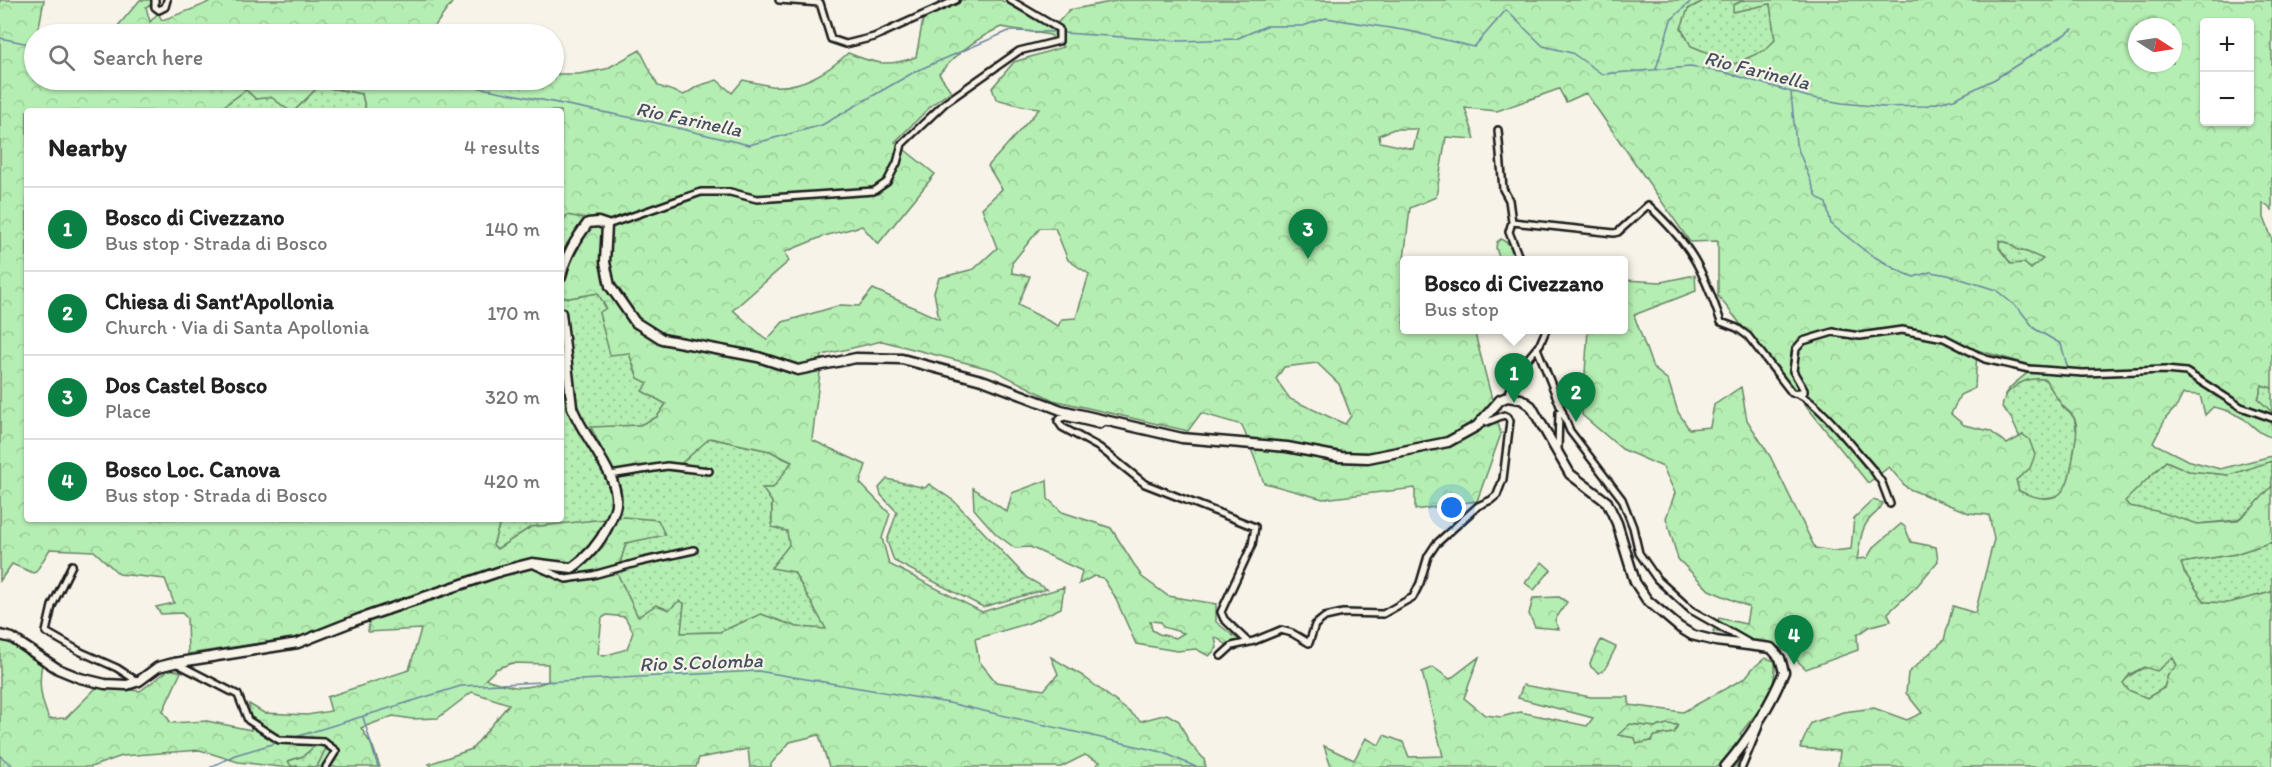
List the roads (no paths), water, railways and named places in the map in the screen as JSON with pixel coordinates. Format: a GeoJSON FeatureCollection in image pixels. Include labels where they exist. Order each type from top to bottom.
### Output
{"type":"FeatureCollection","features":[{"type":"Feature","properties":{"kind":"street"},"geometry":{"type":"LineString","coordinates":[[154,0],[155,7],[159,10],[165,7],[167,0]]}},
{"type":"Feature","properties":{"kind":"street"},"geometry":{"type":"LineString","coordinates":[[779,0],[820,3],[831,39],[846,44],[874,38],[956,0]]}},
{"type":"Feature","properties":{"kind":"street"},"geometry":{"type":"LineString","coordinates":[[564,264],[588,223],[598,222],[607,225],[701,192],[730,192],[758,199],[874,191],[887,182],[897,163],[902,144],[945,103],[1019,51],[1059,41],[1059,29],[1010,0]]}},
{"type":"Feature","properties":{"kind":"street"},"geometry":{"type":"LineString","coordinates":[[1498,130],[1503,189],[1509,200],[1512,222],[1509,232],[1518,256]]}},
{"type":"Feature","properties":{"kind":"street"},"geometry":{"type":"LineString","coordinates":[[1512,222],[1614,233],[1648,205],[1672,227],[1692,252],[1706,279],[1721,322],[1737,328],[1748,336],[1792,393],[1804,392],[1793,371],[1796,349],[1803,340],[1833,332],[1860,336],[1902,330],[1944,338],[1985,359],[2029,369],[2083,373],[2165,370],[2186,372],[2241,407],[2272,418]]}},
{"type":"Feature","properties":{"kind":"street"},"geometry":{"type":"LineString","coordinates":[[607,225],[605,262],[610,286],[635,322],[662,339],[758,357],[798,370],[856,358],[902,358],[985,381],[1061,410],[1182,438],[1287,447],[1341,457],[1368,458],[1448,442],[1469,432],[1500,400],[1507,397],[1521,399],[1531,406],[1570,474],[1607,502],[1617,523],[1635,582],[1647,600],[1692,635],[1716,641],[1771,648],[1780,658],[1785,672],[1764,713],[1742,767]]}},
{"type":"Feature","properties":{"kind":"street"},"geometry":{"type":"LineString","coordinates":[[1507,397],[1514,375],[1537,348],[1545,334]]}},
{"type":"Feature","properties":{"kind":"street"},"geometry":{"type":"LineString","coordinates":[[0,634],[12,638],[58,669],[80,678],[126,685],[139,681],[158,667],[174,663],[298,643],[370,615],[532,563],[572,568],[587,557],[606,529],[615,510],[616,489],[610,474],[576,419],[572,407],[564,339]]}},
{"type":"Feature","properties":{"kind":"street"},"geometry":{"type":"LineString","coordinates":[[1537,348],[1570,431],[1622,499],[1633,527],[1639,553],[1657,579],[1691,610],[1739,639],[1756,646]]}},
{"type":"Feature","properties":{"kind":"street"},"geometry":{"type":"LineString","coordinates":[[1800,392],[1812,401],[1874,471],[1882,483],[1890,504]]}},
{"type":"Feature","properties":{"kind":"street"},"geometry":{"type":"LineString","coordinates":[[1558,452],[1559,406]]}},
{"type":"Feature","properties":{"kind":"street"},"geometry":{"type":"LineString","coordinates":[[1221,656],[1232,646],[1254,641],[1281,630],[1309,643],[1315,625],[1325,617],[1344,613],[1383,614],[1413,597],[1432,549],[1478,506],[1491,500],[1500,488],[1510,421],[1509,417],[1504,415],[1487,422],[1484,419]]}},
{"type":"Feature","properties":{"kind":"street"},"geometry":{"type":"LineString","coordinates":[[1109,420],[1099,425],[1065,417],[1058,421],[1062,427],[1100,448],[1145,484],[1255,527],[1252,545],[1221,612],[1224,619],[1247,641]]}},
{"type":"Feature","properties":{"kind":"street"},"geometry":{"type":"LineString","coordinates":[[610,474],[667,466],[710,471]]}},
{"type":"Feature","properties":{"kind":"street"},"geometry":{"type":"LineString","coordinates":[[532,563],[566,579],[593,575],[694,550]]}},
{"type":"Feature","properties":{"kind":"street"},"geometry":{"type":"LineString","coordinates":[[72,565],[52,606],[45,632],[139,681]]}},
{"type":"Feature","properties":{"kind":"street"},"geometry":{"type":"LineString","coordinates":[[174,663],[238,695],[248,720],[279,740],[305,743],[324,742],[336,751],[326,767]]}},
{"type":"Feature","properties":{"kind":"street"},"geometry":{"type":"LineString","coordinates":[[1725,767],[1741,748],[1764,713]]}},
{"type":"Feature","properties":{"kind":"waterway"},"geometry":{"type":"LineString","coordinates":[[1656,69],[1671,20],[1692,0]]}},
{"type":"Feature","properties":{"kind":"waterway","name":"Rio Farinella"},"geometry":{"type":"LineString","coordinates":[[1064,33],[1181,41],[1236,39],[1266,26],[1303,26],[1326,18],[1409,31],[1474,47],[1506,10],[1543,46],[1572,53],[1602,74],[1690,67],[1727,73],[1808,97],[1883,107],[1924,106],[1954,99],[1995,79],[2073,29]]}},
{"type":"Feature","properties":{"kind":"waterway","name":"Rio Farinella"},"geometry":{"type":"LineString","coordinates":[[491,90],[648,121],[749,145],[822,125],[916,71],[1009,31],[1053,32]]}},
{"type":"Feature","properties":{"kind":"waterway","name":"Rio Farinella"},"geometry":{"type":"LineString","coordinates":[[0,38],[24,43]]}},
{"type":"Feature","properties":{"kind":"waterway"},"geometry":{"type":"LineString","coordinates":[[1791,93],[1796,144],[1817,197],[1826,203],[1831,224],[1868,253],[1899,271],[1914,277],[1930,272],[1948,275],[1996,290],[2019,309],[2035,329],[2061,344],[2068,369]]}},
{"type":"Feature","properties":{"kind":"waterway","name":"Rio S.Colomba"},"geometry":{"type":"LineString","coordinates":[[289,739],[461,686],[758,671],[949,703],[1162,752],[1196,767]]}},
{"type":"Feature","properties":{"kind":"waterway"},"geometry":{"type":"LineString","coordinates":[[363,717],[378,767]]}},
{"type":"Feature","properties":{"kind":"waterway"},"geometry":{"type":"LineString","coordinates":[[211,767],[235,755],[279,742]]}},
{"type":"Feature","properties":{"kind":"waterway"},"geometry":{"type":"LineString","coordinates":[[0,756],[14,767]]}},
{"type":"Feature","properties":{"kind":"place","name":"Dos Castel Bosco"},"geometry":{"type":"Point","coordinates":[1308,259]}},
{"type":"Feature","properties":{"kind":"place","name":"Bosco di Civezzano"},"geometry":{"type":"Point","coordinates":[1514,403]}},
{"type":"Feature","properties":{"kind":"place","name":"Chiesa di Sant'Apollonia"},"geometry":{"type":"Point","coordinates":[1576,422]}},
{"type":"Feature","properties":{"kind":"place","name":"Bosco Loc. Canova"},"geometry":{"type":"Point","coordinates":[1794,665]}}]}
